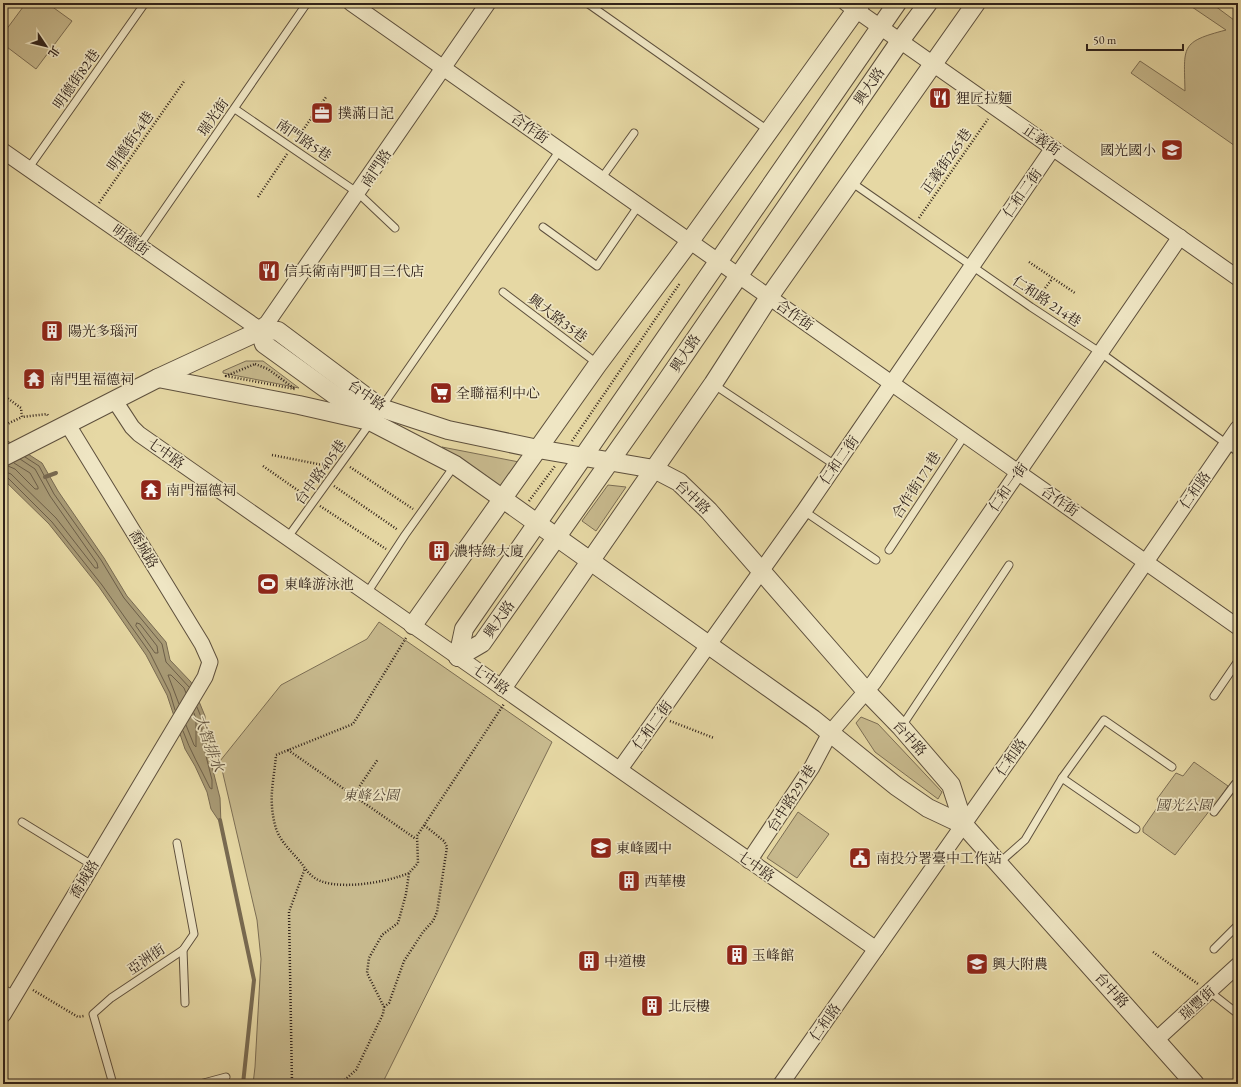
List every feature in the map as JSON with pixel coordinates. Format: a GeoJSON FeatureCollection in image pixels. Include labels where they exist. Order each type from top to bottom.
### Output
{"type":"FeatureCollection","features":[{"type":"Feature","properties":{"kind":"street","name":"合作街"},"geometry":{"type":"LineString","coordinates":[[351,3],[1238,627]]}},
{"type":"Feature","properties":{"kind":"street","name":"南門路"},"geometry":{"type":"LineString","coordinates":[[259,329],[267,323],[488,3]]}},
{"type":"Feature","properties":{"kind":"street","name":"興大路"},"geometry":{"type":"LineString","coordinates":[[458,656],[464,629],[897,3]]}},
{"type":"Feature","properties":{"kind":"street","name":"興大路"},"geometry":{"type":"LineString","coordinates":[[458,656],[482,643],[663,386],[738,275],[928,3]]}},
{"type":"Feature","properties":{"kind":"street"},"geometry":{"type":"LineString","coordinates":[[507,690],[590,561],[713,384],[769,297],[976,3]]}},
{"type":"Feature","properties":{"kind":"street"},"geometry":{"type":"LineString","coordinates":[[413,625],[598,364],[690,242],[770,131],[855,5]]}},
{"type":"Feature","properties":{"kind":"street","name":"正義街"},"geometry":{"type":"LineString","coordinates":[[855,5],[900,41],[1238,278]]}},
{"type":"Feature","properties":{"kind":"street","name":"仁和二街"},"geometry":{"type":"LineString","coordinates":[[620,769],[804,511],[892,384],[971,265],[1053,148]]}},
{"type":"Feature","properties":{"kind":"street","name":"明德街"},"geometry":{"type":"LineString","coordinates":[[3,151],[259,329]]}},
{"type":"Feature","properties":{"kind":"street","name":"仁和一街"},"geometry":{"type":"LineString","coordinates":[[830,733],[874,682],[1180,237]]}},
{"type":"Feature","properties":{"kind":"street"},"geometry":{"type":"LineString","coordinates":[[3,458],[158,378],[251,335],[259,329]]}},
{"type":"Feature","properties":{"kind":"street","name":"台中路"},"geometry":{"type":"LineString","coordinates":[[259,329],[264,344],[455,465],[709,645],[830,733],[896,786],[928,808],[964,824]]}},
{"type":"Feature","properties":{"kind":"street","name":"台中路"},"geometry":{"type":"LineString","coordinates":[[158,378],[299,405],[376,415],[584,457],[654,469],[673,478],[686,488],[709,511],[866,691],[951,785],[964,824],[1195,1084]]}},
{"type":"Feature","properties":{"kind":"street","name":"七中路"},"geometry":{"type":"LineString","coordinates":[[115,401],[132,427],[139,434],[876,949]]}},
{"type":"Feature","properties":{"kind":"street","name":"喬城路"},"geometry":{"type":"LineString","coordinates":[[3,1015],[13,989],[92,865],[205,677],[210,662],[202,644],[62,428]]}},
{"type":"Feature","properties":{"kind":"street","name":"仁和路"},"geometry":{"type":"LineString","coordinates":[[781,1084],[964,824],[1145,561],[1232,448],[1238,428]]}},
{"type":"Feature","properties":{"kind":"street","name":"台中路291巷"},"geometry":{"type":"LineString","coordinates":[[749,861],[812,766],[830,733]]}},
{"type":"Feature","properties":{"kind":"street","name":"瑞豐街"},"geometry":{"type":"LineString","coordinates":[[1156,1040],[1238,966]]}},
{"type":"Feature","properties":{"kind":"lane","name":"明德街82巷"},"geometry":{"type":"LineString","coordinates":[[28,169],[145,3]]}},
{"type":"Feature","properties":{"kind":"lane","name":"瑞光街"},"geometry":{"type":"LineString","coordinates":[[139,246],[307,3]]}},
{"type":"Feature","properties":{"kind":"lane"},"geometry":{"type":"LineString","coordinates":[[587,3],[770,131]]}},
{"type":"Feature","properties":{"kind":"lane","name":"南門路5巷"},"geometry":{"type":"LineString","coordinates":[[235,109],[358,193],[395,228]]}},
{"type":"Feature","properties":{"kind":"lane"},"geometry":{"type":"LineString","coordinates":[[601,179],[634,133]]}},
{"type":"Feature","properties":{"kind":"lane","name":"台中路405巷"},"geometry":{"type":"LineString","coordinates":[[288,537],[376,415],[560,150]]}},
{"type":"Feature","properties":{"kind":"lane","name":"仁和路 214巷"},"geometry":{"type":"LineString","coordinates":[[851,182],[1031,307],[1101,353],[1232,448]]}},
{"type":"Feature","properties":{"kind":"lane"},"geometry":{"type":"LineString","coordinates":[[543,227],[597,266],[639,205]]}},
{"type":"Feature","properties":{"kind":"lane","name":"興大路35巷"},"geometry":{"type":"LineString","coordinates":[[503,292],[598,364]]}},
{"type":"Feature","properties":{"kind":"lane"},"geometry":{"type":"LineString","coordinates":[[713,384],[835,465]]}},
{"type":"Feature","properties":{"kind":"lane","name":"合作街171巷"},"geometry":{"type":"LineString","coordinates":[[889,550],[965,435]]}},
{"type":"Feature","properties":{"kind":"lane"},"geometry":{"type":"LineString","coordinates":[[367,592],[404,535],[455,465]]}},
{"type":"Feature","properties":{"kind":"lane"},"geometry":{"type":"LineString","coordinates":[[804,511],[876,560]]}},
{"type":"Feature","properties":{"kind":"lane"},"geometry":{"type":"LineString","coordinates":[[901,728],[1009,565]]}},
{"type":"Feature","properties":{"kind":"lane"},"geometry":{"type":"LineString","coordinates":[[1214,696],[1238,661]]}},
{"type":"Feature","properties":{"kind":"lane"},"geometry":{"type":"LineString","coordinates":[[999,863],[1025,840],[1062,778],[1104,720],[1172,767]]}},
{"type":"Feature","properties":{"kind":"lane"},"geometry":{"type":"LineString","coordinates":[[1062,778],[1136,829]]}},
{"type":"Feature","properties":{"kind":"lane"},"geometry":{"type":"LineString","coordinates":[[1214,812],[1235,784],[1238,787]]}},
{"type":"Feature","properties":{"kind":"lane"},"geometry":{"type":"LineString","coordinates":[[22,822],[92,865]]}},
{"type":"Feature","properties":{"kind":"lane","name":"亞洲街"},"geometry":{"type":"LineString","coordinates":[[93,1014],[111,998],[183,950],[194,934],[177,843]]}},
{"type":"Feature","properties":{"kind":"lane"},"geometry":{"type":"LineString","coordinates":[[1214,949],[1238,924]]}},
{"type":"Feature","properties":{"kind":"lane"},"geometry":{"type":"LineString","coordinates":[[183,950],[185,1004]]}},
{"type":"Feature","properties":{"kind":"lane"},"geometry":{"type":"LineString","coordinates":[[1210,992],[1238,1014]]}},
{"type":"Feature","properties":{"kind":"lane"},"geometry":{"type":"LineString","coordinates":[[93,1014],[113,1084]]}},
{"type":"Feature","properties":{"kind":"lane"},"geometry":{"type":"LineString","coordinates":[[200,1084],[226,1077]]}},
{"type":"Feature","properties":{"kind":"path","name":"明德街54巷"},"geometry":{"type":"LineString","coordinates":[[92,213],[185,80]]}},
{"type":"Feature","properties":{"kind":"path"},"geometry":{"type":"LineString","coordinates":[[258,197],[326,97]]}},
{"type":"Feature","properties":{"kind":"path","name":"正義街265巷"},"geometry":{"type":"LineString","coordinates":[[913,225],[996,108]]}},
{"type":"Feature","properties":{"kind":"path"},"geometry":{"type":"LineString","coordinates":[[1029,262],[1075,294]]}},
{"type":"Feature","properties":{"kind":"path"},"geometry":{"type":"LineString","coordinates":[[1031,307],[1052,279]]}},
{"type":"Feature","properties":{"kind":"path"},"geometry":{"type":"LineString","coordinates":[[255,364],[268,369],[294,389],[226,376],[255,364]]}},
{"type":"Feature","properties":{"kind":"path"},"geometry":{"type":"LineString","coordinates":[[3,395],[21,408],[22,417]]}},
{"type":"Feature","properties":{"kind":"path"},"geometry":{"type":"LineString","coordinates":[[3,426],[22,417],[47,414],[62,428]]}},
{"type":"Feature","properties":{"kind":"path"},"geometry":{"type":"LineString","coordinates":[[272,455],[325,464],[336,471]]}},
{"type":"Feature","properties":{"kind":"path"},"geometry":{"type":"LineString","coordinates":[[342,462],[420,514]]}},
{"type":"Feature","properties":{"kind":"path"},"geometry":{"type":"LineString","coordinates":[[264,466],[393,554]]}},
{"type":"Feature","properties":{"kind":"path"},"geometry":{"type":"LineString","coordinates":[[328,481],[404,535]]}},
{"type":"Feature","properties":{"kind":"path"},"geometry":{"type":"LineString","coordinates":[[410,873],[395,879],[337,885],[312,877],[285,845],[275,826],[271,804],[272,782],[276,755],[353,724],[413,625]]}},
{"type":"Feature","properties":{"kind":"path"},"geometry":{"type":"LineString","coordinates":[[384,1007],[367,973],[369,958],[382,935],[398,923],[410,873],[418,863],[416,839],[507,690]]}},
{"type":"Feature","properties":{"kind":"path"},"geometry":{"type":"LineString","coordinates":[[658,716],[714,738]]}},
{"type":"Feature","properties":{"kind":"path"},"geometry":{"type":"LineString","coordinates":[[288,750],[416,839]]}},
{"type":"Feature","properties":{"kind":"path"},"geometry":{"type":"LineString","coordinates":[[353,796],[378,759]]}},
{"type":"Feature","properties":{"kind":"path"},"geometry":{"type":"LineString","coordinates":[[340,1084],[356,1070],[375,1033],[384,1007],[389,1003],[404,961],[423,932],[433,921],[439,903],[447,847],[444,841],[424,825]]}},
{"type":"Feature","properties":{"kind":"path"},"geometry":{"type":"LineString","coordinates":[[292,1084],[289,912],[305,868]]}},
{"type":"Feature","properties":{"kind":"path"},"geometry":{"type":"LineString","coordinates":[[1153,952],[1210,992]]}},
{"type":"Feature","properties":{"kind":"path"},"geometry":{"type":"LineString","coordinates":[[13,989],[78,1017],[93,1014]]}},
{"type":"Feature","properties":{"kind":"green space"},"geometry":{"type":"Polygon","coordinates":[[[26,3],[47,3],[72,21],[36,69],[3,44],[3,34],[26,3]]]}},
{"type":"Feature","properties":{"kind":"green space"},"geometry":{"type":"Polygon","coordinates":[[[1196,3],[1211,3],[1238,23],[1238,148],[1131,73],[1140,61],[1185,91],[1185,55],[1188,48],[1200,38],[1226,30],[1192,7],[1196,3]]]}},
{"type":"Feature","properties":{"kind":"green space"},"geometry":{"type":"Polygon","coordinates":[[[246,361],[263,361],[299,388],[223,373],[223,371],[246,361]]]}},
{"type":"Feature","properties":{"kind":"green space"},"geometry":{"type":"Polygon","coordinates":[[[442,447],[519,462],[502,488],[442,447]]]}},
{"type":"Feature","properties":{"kind":"green space"},"geometry":{"type":"Polygon","coordinates":[[[608,485],[626,487],[596,531],[582,521],[608,485]]]}},
{"type":"Feature","properties":{"kind":"green space","name":"東峰公園"},"geometry":{"type":"Polygon","coordinates":[[[379,622],[552,742],[382,1084],[253,1084],[261,959],[257,920],[220,761],[281,685],[367,639],[379,622]]]}},
{"type":"Feature","properties":{"kind":"green space"},"geometry":{"type":"Polygon","coordinates":[[[861,717],[878,724],[942,792],[938,799],[875,752],[856,723],[861,717]]]}},
{"type":"Feature","properties":{"kind":"green space","name":"國光公園"},"geometry":{"type":"Polygon","coordinates":[[[1194,762],[1228,786],[1212,811],[1210,810],[1175,855],[1143,832],[1143,828],[1159,805],[1157,799],[1176,773],[1183,776],[1194,762]]]}},
{"type":"Feature","properties":{"kind":"green space"},"geometry":{"type":"Polygon","coordinates":[[[798,812],[829,834],[797,878],[767,858],[798,812]]]}},
{"type":"Feature","properties":{"kind":"water"},"geometry":{"type":"Polygon","coordinates":[[[3,438],[42,463],[58,491],[104,558],[127,596],[166,642],[170,660],[191,682],[205,716],[206,743],[220,798],[221,824],[211,809],[207,792],[185,749],[167,695],[146,655],[99,587],[49,524],[3,479],[3,438]]]}},
{"type":"Feature","properties":{"kind":"waterway"},"geometry":{"type":"LineString","coordinates":[[45,477],[56,473]]}},
{"type":"Feature","properties":{"kind":"waterway","name":"大智排水"},"geometry":{"type":"LineString","coordinates":[[220,820],[254,980],[243,1084]]}},
{"type":"Feature","properties":{"kind":"place","name":"狸匠拉麵"},"geometry":{"type":"Point","coordinates":[940,98]}},
{"type":"Feature","properties":{"kind":"place","name":"撲滿日記"},"geometry":{"type":"Point","coordinates":[322,113]}},
{"type":"Feature","properties":{"kind":"place","name":"國光國小"},"geometry":{"type":"Point","coordinates":[1172,150]}},
{"type":"Feature","properties":{"kind":"place","name":"信兵衛南門町目三代店"},"geometry":{"type":"Point","coordinates":[269,271]}},
{"type":"Feature","properties":{"kind":"place","name":"陽光多瑙河"},"geometry":{"type":"Point","coordinates":[52,331]}},
{"type":"Feature","properties":{"kind":"place","name":"南門里福德祠"},"geometry":{"type":"Point","coordinates":[34,379]}},
{"type":"Feature","properties":{"kind":"place","name":"全聯福利中心"},"geometry":{"type":"Point","coordinates":[441,393]}},
{"type":"Feature","properties":{"kind":"place","name":"南門福德祠"},"geometry":{"type":"Point","coordinates":[151,490]}},
{"type":"Feature","properties":{"kind":"place","name":"濃特綠大廈"},"geometry":{"type":"Point","coordinates":[439,551]}},
{"type":"Feature","properties":{"kind":"place","name":"東峰游泳池"},"geometry":{"type":"Point","coordinates":[268,584]}},
{"type":"Feature","properties":{"kind":"place","name":"東峰國中"},"geometry":{"type":"Point","coordinates":[601,848]}},
{"type":"Feature","properties":{"kind":"place","name":"南投分署臺中工作站"},"geometry":{"type":"Point","coordinates":[860,858]}},
{"type":"Feature","properties":{"kind":"place","name":"西華樓"},"geometry":{"type":"Point","coordinates":[629,881]}},
{"type":"Feature","properties":{"kind":"place","name":"玉峰館"},"geometry":{"type":"Point","coordinates":[737,955]}},
{"type":"Feature","properties":{"kind":"place","name":"中道樓"},"geometry":{"type":"Point","coordinates":[589,961]}},
{"type":"Feature","properties":{"kind":"place","name":"興大附農"},"geometry":{"type":"Point","coordinates":[977,964]}},
{"type":"Feature","properties":{"kind":"place","name":"北辰樓"},"geometry":{"type":"Point","coordinates":[652,1006]}}]}
